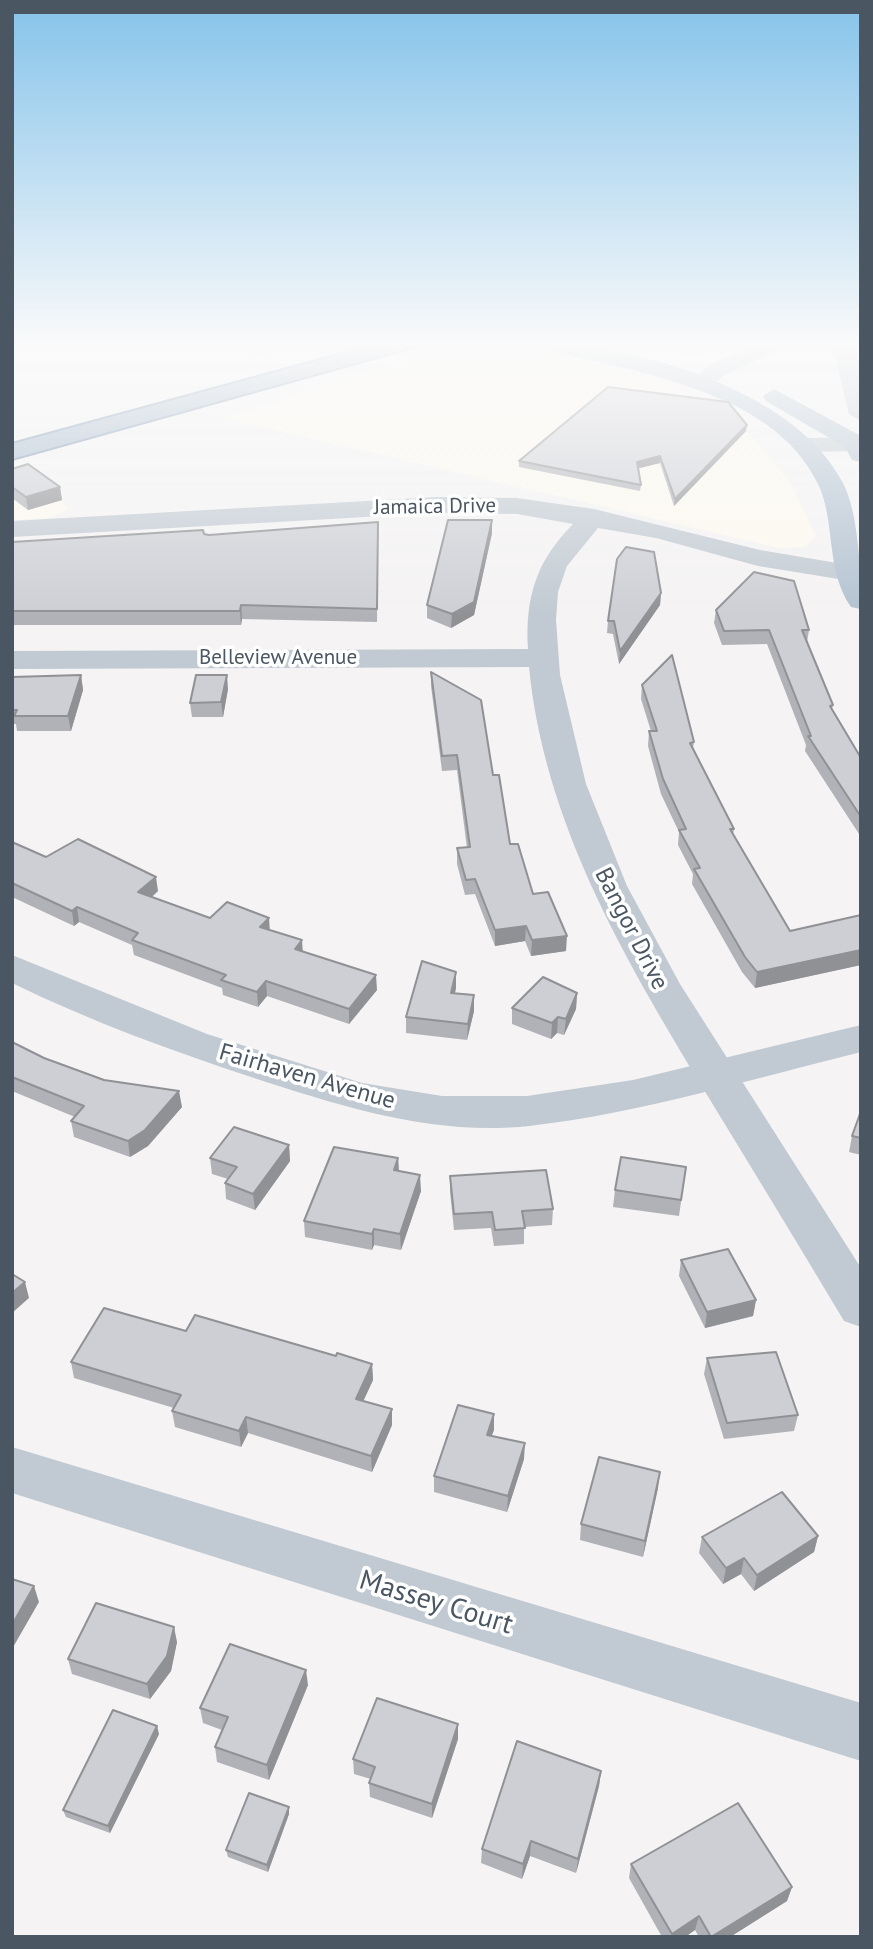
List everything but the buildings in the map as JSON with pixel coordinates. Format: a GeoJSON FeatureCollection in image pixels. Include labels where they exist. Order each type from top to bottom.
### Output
{"type":"FeatureCollection","features":[{"type":"Feature","properties":{"kind":"highway"},"geometry":{"type":"LineString","coordinates":[[12,453],[80,434]]}},
{"type":"Feature","properties":{"kind":"main road"},"geometry":{"type":"LineString","coordinates":[[793,434],[806,444],[832,485],[851,573],[861,601]]}},
{"type":"Feature","properties":{"kind":"main road"},"geometry":{"type":"LineString","coordinates":[[841,434],[859,445]]}},
{"type":"Feature","properties":{"kind":"street"},"geometry":{"type":"LineString","coordinates":[[806,444],[859,445]]}},
{"type":"Feature","properties":{"kind":"street","name":"Jamaica Drive"},"geometry":{"type":"LineString","coordinates":[[12,529],[471,504],[517,506],[593,517],[659,531],[758,558],[851,573]]}},
{"type":"Feature","properties":{"kind":"street","name":"Bangor Drive"},"geometry":{"type":"LineString","coordinates":[[593,517],[552,567],[543,599],[543,659],[551,717],[574,802],[594,855],[639,951],[861,1308]]}},
{"type":"Feature","properties":{"kind":"street","name":"Belleview Avenue"},"geometry":{"type":"LineString","coordinates":[[12,660],[543,659]]}},
{"type":"Feature","properties":{"kind":"street","name":"Fairhaven Avenue"},"geometry":{"type":"LineString","coordinates":[[12,967],[67,994],[193,1044],[360,1097],[407,1107],[484,1112],[537,1110],[633,1096],[861,1038]]}},
{"type":"Feature","properties":{"kind":"street","name":"Massey Court"},"geometry":{"type":"LineString","coordinates":[[12,1471],[861,1732]]}},
{"type":"Feature","properties":{"kind":"shaded area"},"geometry":{"type":"Polygon","coordinates":[[[292,434],[749,434],[789,480],[816,536],[805,547],[780,548],[292,434]]]}},
{"type":"Feature","properties":{"kind":"shaded area"},"geometry":{"type":"Polygon","coordinates":[[[22,463],[69,509],[47,518],[12,520],[12,465],[22,463]]]}}]}
